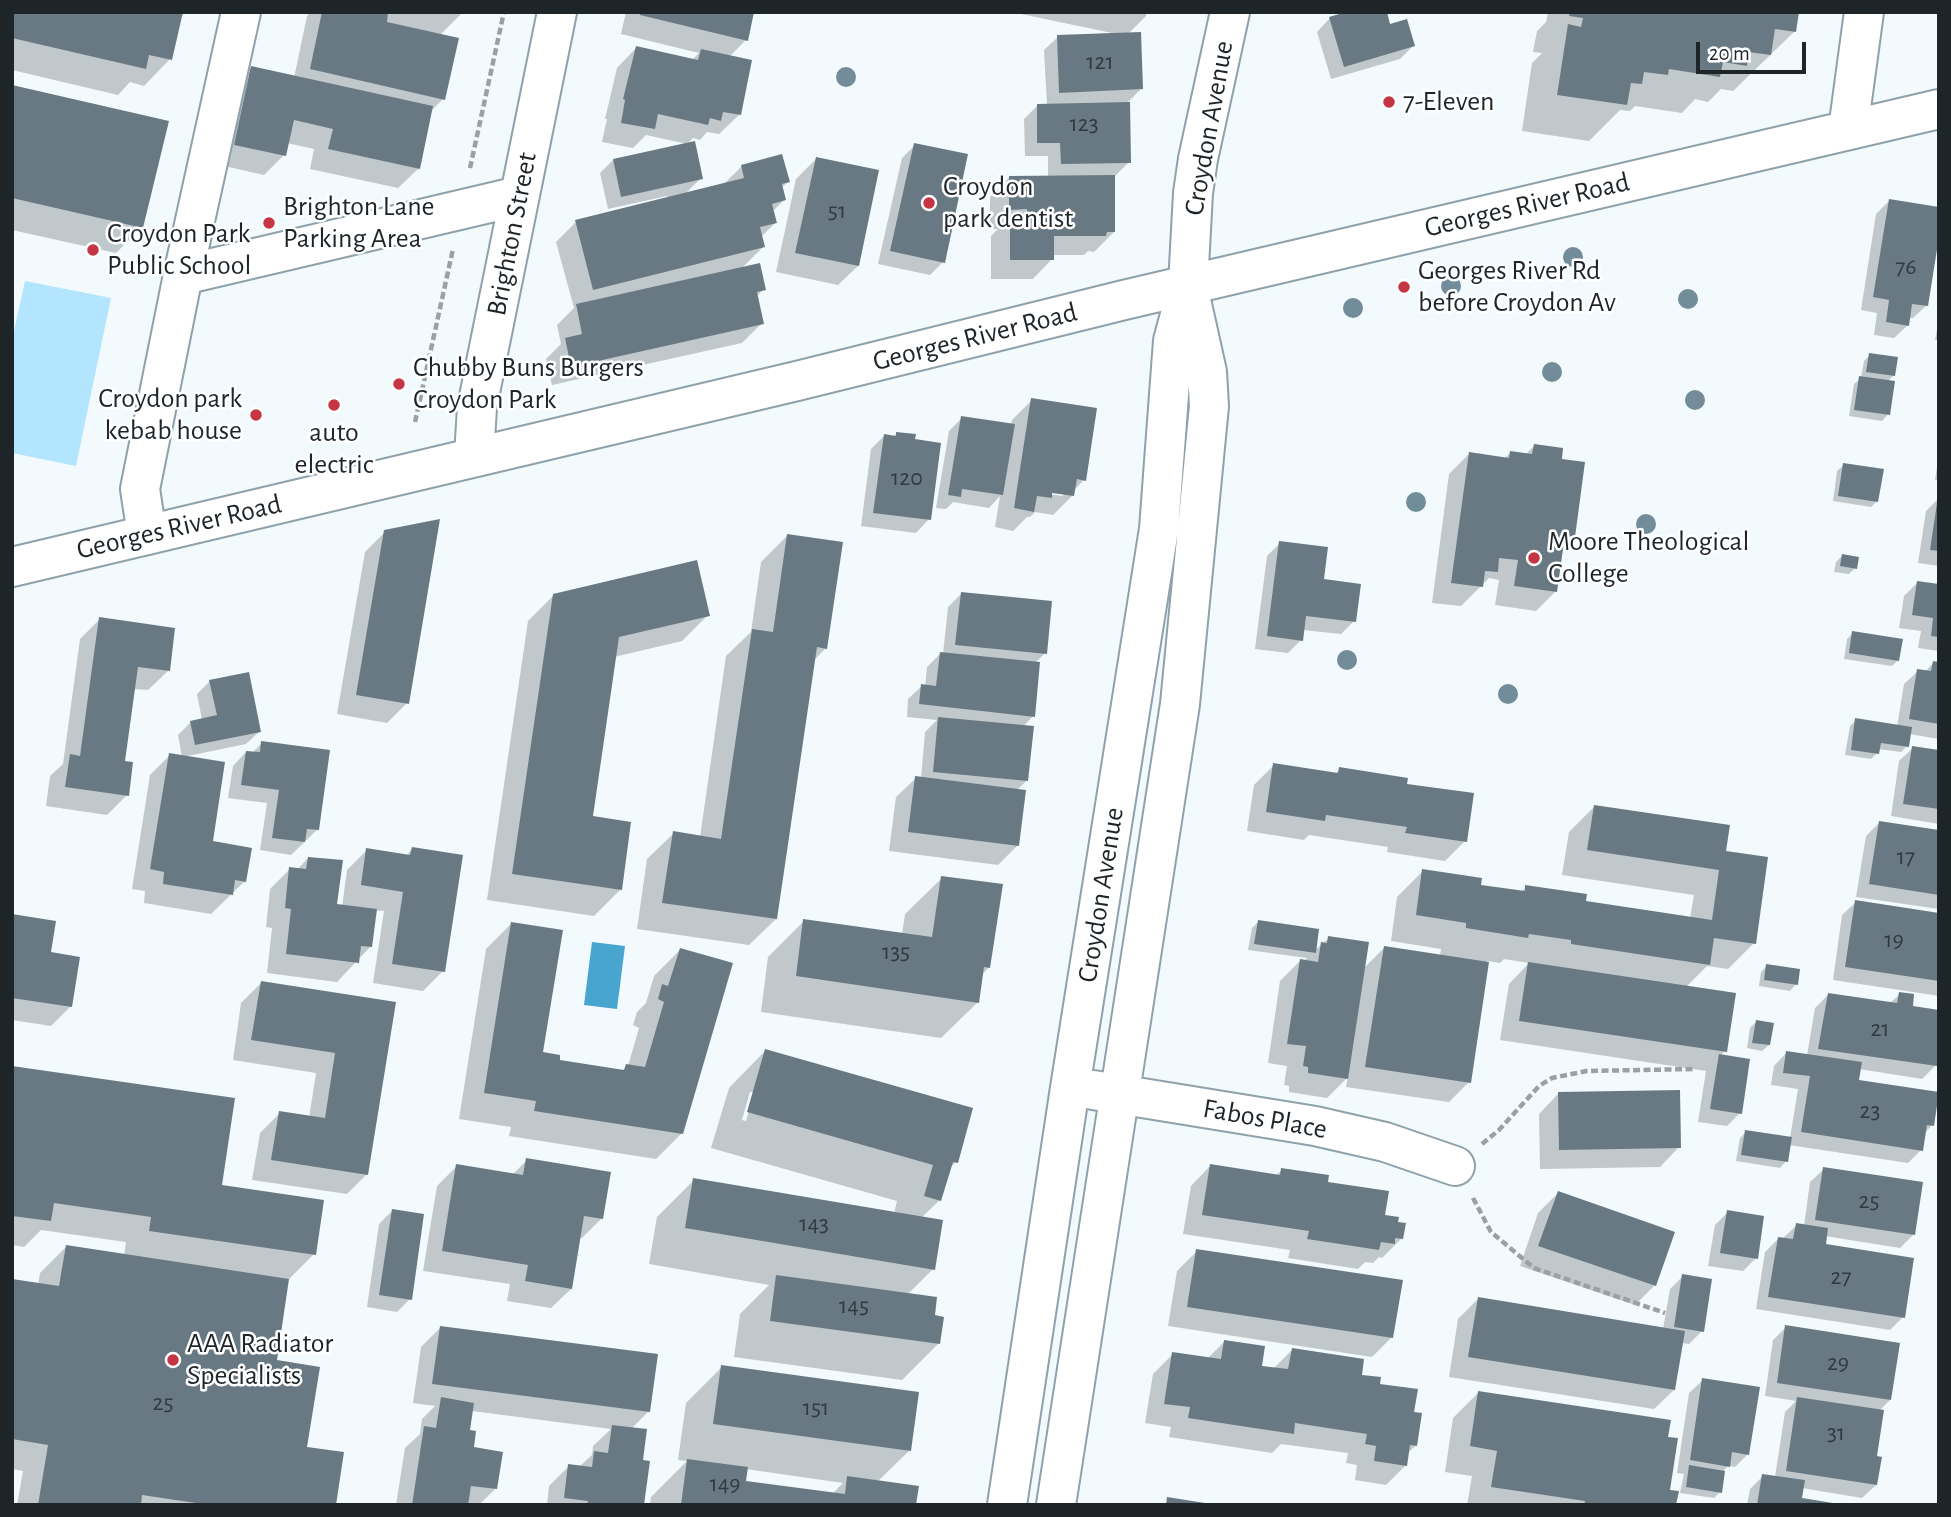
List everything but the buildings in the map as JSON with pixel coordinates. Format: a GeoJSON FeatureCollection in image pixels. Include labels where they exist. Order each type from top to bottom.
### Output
{"type":"FeatureCollection","features":[{"type":"Feature","properties":{"kind":"street"},"geometry":{"type":"LineString","coordinates":[[147,535],[140,489],[183,275],[241,12]]}},
{"type":"Feature","properties":{"kind":"street","name":"Brighton Street"},"geometry":{"type":"LineString","coordinates":[[474,457],[477,407],[557,12]]}},
{"type":"Feature","properties":{"kind":"street","name":"Croydon Avenue"},"geometry":{"type":"LineString","coordinates":[[1007,1505],[1159,529],[1173,341],[1188,285],[1193,193],[1198,159],[1230,12]]}},
{"type":"Feature","properties":{"kind":"street"},"geometry":{"type":"LineString","coordinates":[[1848,130],[1864,12]]}},
{"type":"Feature","properties":{"kind":"street","name":"Georges River Road"},"geometry":{"type":"LineString","coordinates":[[12,567],[1939,108]]}},
{"type":"Feature","properties":{"kind":"street"},"geometry":{"type":"LineString","coordinates":[[183,275],[519,196]]}},
{"type":"Feature","properties":{"kind":"street","name":"Croydon Avenue"},"geometry":{"type":"LineString","coordinates":[[1055,1505],[1180,704],[1209,406],[1207,372],[1188,285]]}},
{"type":"Feature","properties":{"kind":"street","name":"Fabos Place"},"geometry":{"type":"LineString","coordinates":[[1070,1088],[1119,1093],[1315,1126],[1385,1142],[1455,1166]]}},
{"type":"Feature","properties":{"kind":"path"},"geometry":{"type":"LineString","coordinates":[[1665,1314],[1534,1268],[1491,1232],[1455,1166],[1499,1130],[1539,1086],[1552,1078],[1587,1071],[1695,1069]]}},
{"type":"Feature","properties":{"kind":"shaded area"},"geometry":{"type":"Polygon","coordinates":[[[25,281],[111,298],[76,466],[12,453],[12,340],[25,281]]]}},
{"type":"Feature","properties":{"kind":"shaded area"},"geometry":{"type":"Polygon","coordinates":[[[592,942],[625,946],[617,1009],[584,1005],[592,942]]]}},
{"type":"Feature","properties":{"kind":"place","name":"7-Eleven"},"geometry":{"type":"Point","coordinates":[1389,102]}},
{"type":"Feature","properties":{"kind":"place","name":"Croydon park dentist"},"geometry":{"type":"Point","coordinates":[929,203]}},
{"type":"Feature","properties":{"kind":"place","name":"Brighton Lane Parking Area"},"geometry":{"type":"Point","coordinates":[269,223]}},
{"type":"Feature","properties":{"kind":"place","name":"Croydon Park Public School"},"geometry":{"type":"Point","coordinates":[93,250]}},
{"type":"Feature","properties":{"kind":"place","name":"Georges River Rd before Croydon Av"},"geometry":{"type":"Point","coordinates":[1404,287]}},
{"type":"Feature","properties":{"kind":"place","name":"Chubby Buns Burgers Croydon Park"},"geometry":{"type":"Point","coordinates":[399,384]}},
{"type":"Feature","properties":{"kind":"place","name":"auto electric"},"geometry":{"type":"Point","coordinates":[334,405]}},
{"type":"Feature","properties":{"kind":"place","name":"Croydon park kebab house"},"geometry":{"type":"Point","coordinates":[256,415]}},
{"type":"Feature","properties":{"kind":"place","name":"Moore Theological College"},"geometry":{"type":"Point","coordinates":[1534,558]}},
{"type":"Feature","properties":{"kind":"place","name":"AAA Radiator Specialists"},"geometry":{"type":"Point","coordinates":[173,1360]}}]}
